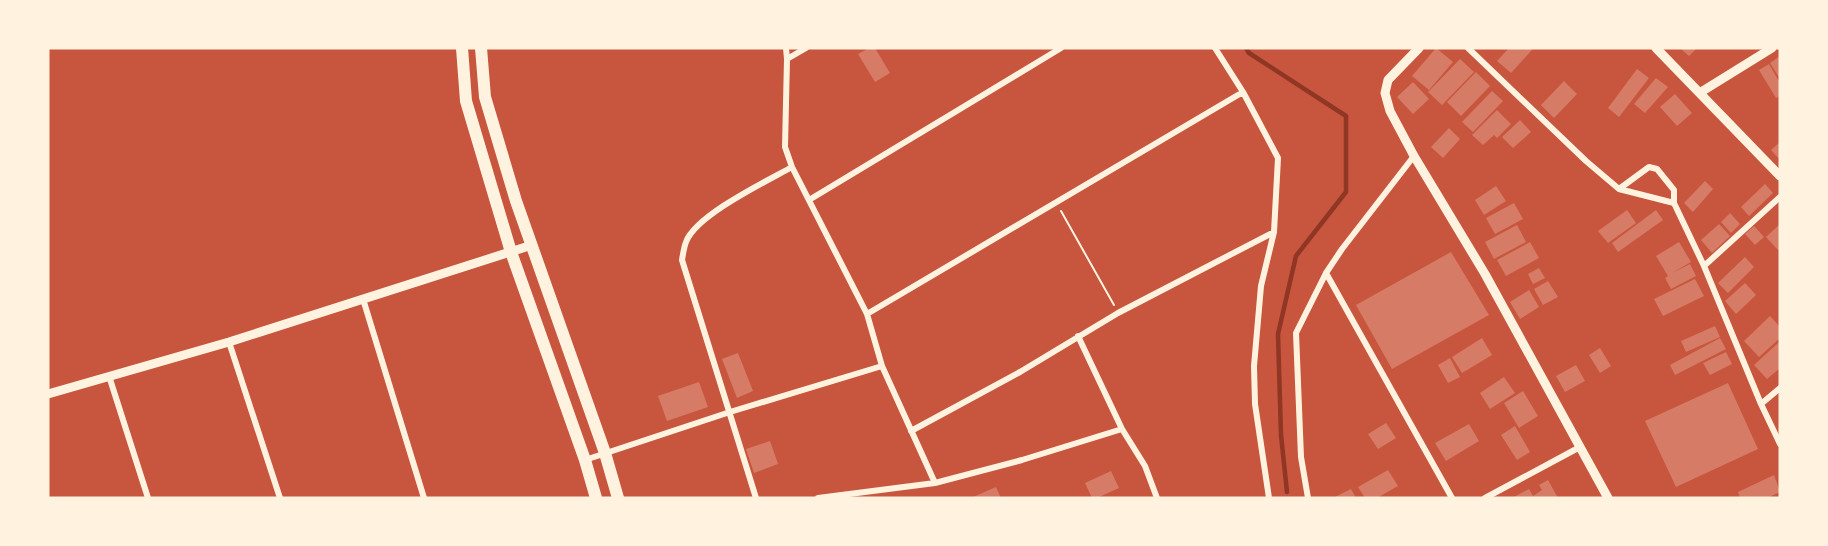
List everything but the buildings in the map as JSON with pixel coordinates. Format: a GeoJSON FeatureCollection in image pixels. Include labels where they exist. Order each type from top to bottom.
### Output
{"type":"FeatureCollection","features":[{"type":"Feature","properties":{"kind":"main road"},"geometry":{"type":"LineString","coordinates":[[462,48],[466,101],[511,252],[585,460],[596,498]]}},
{"type":"Feature","properties":{"kind":"main road"},"geometry":{"type":"LineString","coordinates":[[481,48],[485,97],[516,201],[605,453],[618,498]]}},
{"type":"Feature","properties":{"kind":"street"},"geometry":{"type":"LineString","coordinates":[[786,48],[785,147],[792,167],[867,314],[882,366],[935,483]]}},
{"type":"Feature","properties":{"kind":"street"},"geometry":{"type":"LineString","coordinates":[[787,59],[806,48]]}},
{"type":"Feature","properties":{"kind":"street"},"geometry":{"type":"LineString","coordinates":[[809,200],[1061,48]]}},
{"type":"Feature","properties":{"kind":"street"},"geometry":{"type":"LineString","coordinates":[[1215,48],[1243,92],[1278,158],[1274,232],[1261,286],[1254,366],[1255,404],[1269,498]]}},
{"type":"Feature","properties":{"kind":"street"},"geometry":{"type":"LineString","coordinates":[[1419,48],[1388,80],[1385,93],[1390,111],[1413,156],[1485,274],[1608,498]]}},
{"type":"Feature","properties":{"kind":"street"},"geometry":{"type":"LineString","coordinates":[[1468,48],[1586,161],[1619,189],[1674,202]]}},
{"type":"Feature","properties":{"kind":"street"},"geometry":{"type":"LineString","coordinates":[[1656,48],[1701,92],[1780,177]]}},
{"type":"Feature","properties":{"kind":"street"},"geometry":{"type":"LineString","coordinates":[[1701,92],[1772,48]]}},
{"type":"Feature","properties":{"kind":"street"},"geometry":{"type":"LineString","coordinates":[[867,314],[1243,92]]}},
{"type":"Feature","properties":{"kind":"street"},"geometry":{"type":"LineString","coordinates":[[1308,498],[1301,457],[1296,333],[1326,273],[1413,156]]}},
{"type":"Feature","properties":{"kind":"street"},"geometry":{"type":"LineString","coordinates":[[1619,189],[1649,166],[1656,169],[1674,190],[1674,202],[1704,266],[1780,444]]}},
{"type":"Feature","properties":{"kind":"street"},"geometry":{"type":"LineString","coordinates":[[756,498],[682,260],[686,241],[696,228],[725,204],[792,167]]}},
{"type":"Feature","properties":{"kind":"street"},"geometry":{"type":"LineString","coordinates":[[1704,266],[1780,196]]}},
{"type":"Feature","properties":{"kind":"street"},"geometry":{"type":"LineString","coordinates":[[911,431],[1020,372],[1118,313],[1274,232]]}},
{"type":"Feature","properties":{"kind":"street"},"geometry":{"type":"LineString","coordinates":[[48,394],[229,342],[532,245]]}},
{"type":"Feature","properties":{"kind":"street"},"geometry":{"type":"LineString","coordinates":[[1326,273],[1452,498]]}},
{"type":"Feature","properties":{"kind":"street"},"geometry":{"type":"LineString","coordinates":[[363,299],[424,498]]}},
{"type":"Feature","properties":{"kind":"street"},"geometry":{"type":"LineString","coordinates":[[1078,336],[1122,429],[1145,466],[1157,498]]}},
{"type":"Feature","properties":{"kind":"street"},"geometry":{"type":"LineString","coordinates":[[229,342],[280,498]]}},
{"type":"Feature","properties":{"kind":"street"},"geometry":{"type":"LineString","coordinates":[[585,460],[730,412],[882,366]]}},
{"type":"Feature","properties":{"kind":"street"},"geometry":{"type":"LineString","coordinates":[[109,376],[148,498]]}},
{"type":"Feature","properties":{"kind":"street"},"geometry":{"type":"LineString","coordinates":[[1761,404],[1780,388]]}},
{"type":"Feature","properties":{"kind":"street"},"geometry":{"type":"LineString","coordinates":[[818,498],[935,483],[1022,460],[1122,429]]}},
{"type":"Feature","properties":{"kind":"street"},"geometry":{"type":"LineString","coordinates":[[1485,498],[1580,447]]}},
{"type":"Feature","properties":{"kind":"path"},"geometry":{"type":"LineString","coordinates":[[1056,203],[1118,313]]}},
{"type":"Feature","properties":{"kind":"waterway"},"geometry":{"type":"LineString","coordinates":[[1246,48],[1249,53],[1346,116],[1346,192],[1296,256],[1278,334],[1281,435],[1287,492]]}}]}
